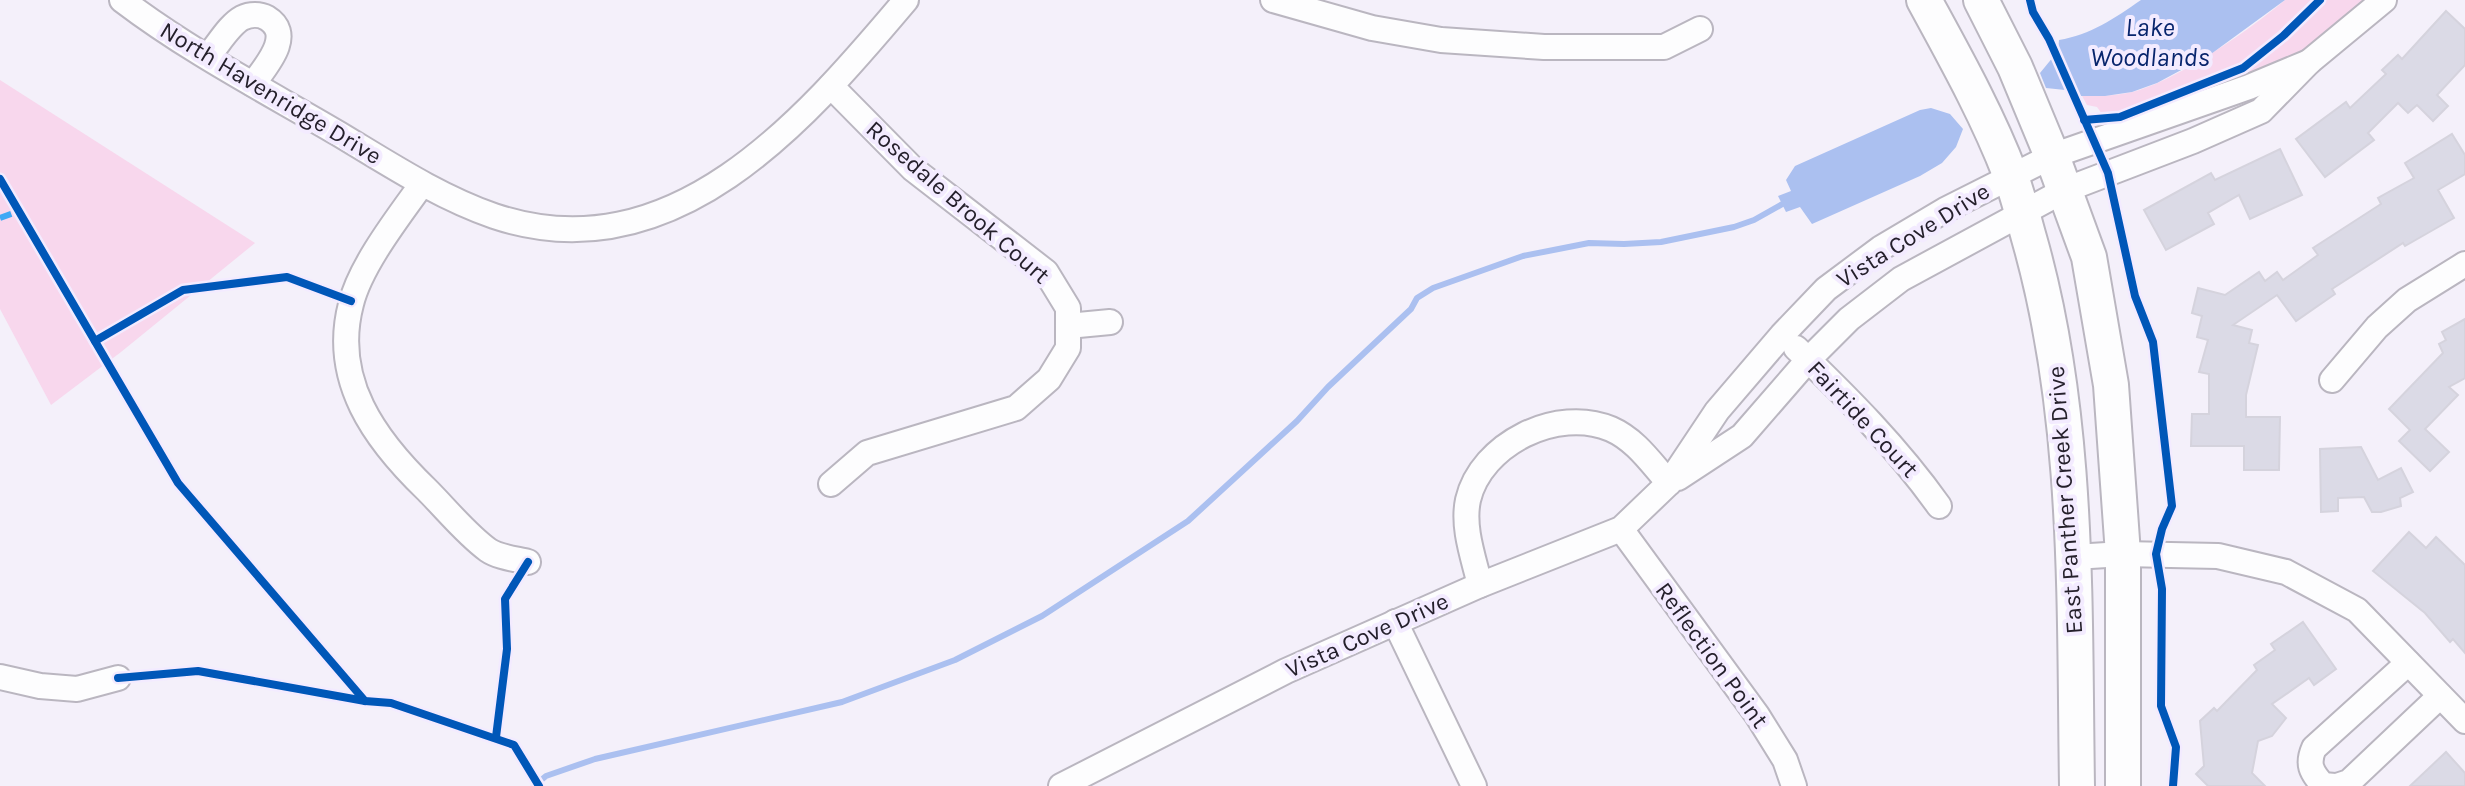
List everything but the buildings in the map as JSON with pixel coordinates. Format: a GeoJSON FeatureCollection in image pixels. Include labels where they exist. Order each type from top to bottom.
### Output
{"type":"FeatureCollection","features":[{"type":"Feature","properties":{"kind":"street","name":"North Havenridge Drive"},"geometry":{"type":"LineString","coordinates":[[122,0],[253,84],[422,184],[496,216],[534,225],[591,228],[632,222],[664,212],[726,178],[792,126],[906,0]]}},
{"type":"Feature","properties":{"kind":"street"},"geometry":{"type":"LineString","coordinates":[[1273,0],[1372,28],[1441,40],[1544,47],[1664,47],[1700,29]]}},
{"type":"Feature","properties":{"kind":"street","name":"East Panther Creek Drive"},"geometry":{"type":"LineString","coordinates":[[1924,0],[1972,91],[2010,175],[2040,278],[2063,398],[2074,557],[2077,786]]}},
{"type":"Feature","properties":{"kind":"street","name":"East Panther Creek Drive"},"geometry":{"type":"LineString","coordinates":[[1981,0],[2015,67],[2089,257],[2111,385],[2123,554],[2123,786]]}},
{"type":"Feature","properties":{"kind":"street"},"geometry":{"type":"LineString","coordinates":[[2309,62],[2384,0]]}},
{"type":"Feature","properties":{"kind":"street"},"geometry":{"type":"LineString","coordinates":[[208,56],[238,21],[253,15],[268,19],[277,30],[278,45],[253,84]]}},
{"type":"Feature","properties":{"kind":"street","name":"Vista Cove Drive"},"geometry":{"type":"LineString","coordinates":[[1669,483],[1717,411],[1782,335],[1826,289],[1881,248],[2010,175],[2052,156],[2236,92],[2309,62]]}},
{"type":"Feature","properties":{"kind":"street","name":"Vista Cove Drive"},"geometry":{"type":"LineString","coordinates":[[1061,786],[1286,671],[1480,585],[1621,529],[1669,483],[1742,436],[1808,360],[1849,319],[1901,279],[2065,190],[2193,141],[2261,111],[2309,62]]}},
{"type":"Feature","properties":{"kind":"street","name":"Rosedale Brook Court"},"geometry":{"type":"LineString","coordinates":[[831,86],[913,169],[1046,272],[1068,308],[1068,326]]}},
{"type":"Feature","properties":{"kind":"street"},"geometry":{"type":"LineString","coordinates":[[422,184],[394,223],[351,301],[346,348],[353,391],[382,442],[412,476],[490,552],[528,562]]}},
{"type":"Feature","properties":{"kind":"street"},"geometry":{"type":"LineString","coordinates":[[2332,380],[2377,327],[2407,300],[2465,264]]}},
{"type":"Feature","properties":{"kind":"street"},"geometry":{"type":"LineString","coordinates":[[831,484],[867,453],[1016,408],[1049,379],[1068,348],[1068,326],[1110,322]]}},
{"type":"Feature","properties":{"kind":"street","name":"Fairtide Court"},"geometry":{"type":"LineString","coordinates":[[1782,335],[1867,416],[1913,469],[1939,506]]}},
{"type":"Feature","properties":{"kind":"street"},"geometry":{"type":"LineString","coordinates":[[1480,585],[1467,534],[1467,502],[1476,477],[1490,457],[1510,443],[1534,431],[1559,424],[1583,423],[1608,428],[1632,440],[1669,483]]}},
{"type":"Feature","properties":{"kind":"street","name":"Reflection Point"},"geometry":{"type":"LineString","coordinates":[[1621,529],[1757,715],[1785,760],[1794,786]]}},
{"type":"Feature","properties":{"kind":"street"},"geometry":{"type":"LineString","coordinates":[[2074,557],[2123,554],[2218,556],[2286,572],[2357,610],[2465,721]]}},
{"type":"Feature","properties":{"kind":"street"},"geometry":{"type":"LineString","coordinates":[[1395,622],[1474,786]]}},
{"type":"Feature","properties":{"kind":"street"},"geometry":{"type":"LineString","coordinates":[[2408,663],[2314,748],[2309,760],[2312,773],[2323,785],[2336,786],[2349,782],[2440,696]]}},
{"type":"Feature","properties":{"kind":"street"},"geometry":{"type":"LineString","coordinates":[[0,677],[40,686],[77,689],[118,678]]}},
{"type":"Feature","properties":{"kind":"shaded area"},"geometry":{"type":"Polygon","coordinates":[[[2285,0],[2370,0],[2307,49],[2264,73],[2108,128],[2097,107],[2087,105],[2082,96],[2107,96],[2150,86],[2233,39],[2285,0]]]}},
{"type":"Feature","properties":{"kind":"shaded area"},"geometry":{"type":"Polygon","coordinates":[[[0,80],[255,243],[51,405],[0,309],[0,80]]]}},
{"type":"Feature","properties":{"kind":"water","name":"Lake Woodlands"},"geometry":{"type":"Polygon","coordinates":[[[2141,0],[2285,0],[2211,54],[2157,83],[2132,92],[2105,96],[2076,96],[2065,90],[2046,88],[2040,73],[2058,51],[2059,40],[2092,30],[2141,0]]]}},
{"type":"Feature","properties":{"kind":"water"},"geometry":{"type":"Polygon","coordinates":[[[1931,108],[1950,114],[1963,129],[1956,147],[1942,163],[1920,176],[1812,224],[1800,207],[1786,212],[1778,196],[1791,191],[1786,180],[1795,166],[1920,110],[1931,108]]]}},
{"type":"Feature","properties":{"kind":"waterway"},"geometry":{"type":"LineString","coordinates":[[534,786],[546,776],[595,759],[842,702],[955,660],[1042,616],[1188,521],[1297,421],[1328,387],[1411,309],[1417,298],[1433,288],[1523,256],[1589,243],[1661,242],[1734,227],[1786,202]]}},
{"type":"Feature","properties":{"kind":"marked path"},"geometry":{"type":"LineString","coordinates":[[0,218],[19,211]]}},
{"type":"Feature","properties":{"kind":"cycle path"},"geometry":{"type":"LineString","coordinates":[[2030,0],[2108,173],[2135,296],[2153,342],[2172,506],[2156,554],[2162,589],[2161,706],[2176,747],[2173,786]]}},
{"type":"Feature","properties":{"kind":"cycle path"},"geometry":{"type":"LineString","coordinates":[[2084,120],[2120,117],[2243,68],[2283,36],[2320,0]]}},
{"type":"Feature","properties":{"kind":"cycle path"},"geometry":{"type":"LineString","coordinates":[[0,179],[178,483],[365,701]]}},
{"type":"Feature","properties":{"kind":"cycle path"},"geometry":{"type":"LineString","coordinates":[[95,341],[183,290],[287,277],[351,301]]}},
{"type":"Feature","properties":{"kind":"cycle path"},"geometry":{"type":"LineString","coordinates":[[496,737],[507,649],[505,599],[528,562]]}},
{"type":"Feature","properties":{"kind":"cycle path"},"geometry":{"type":"LineString","coordinates":[[118,678],[198,671],[391,703],[514,745],[539,786]]}}]}
